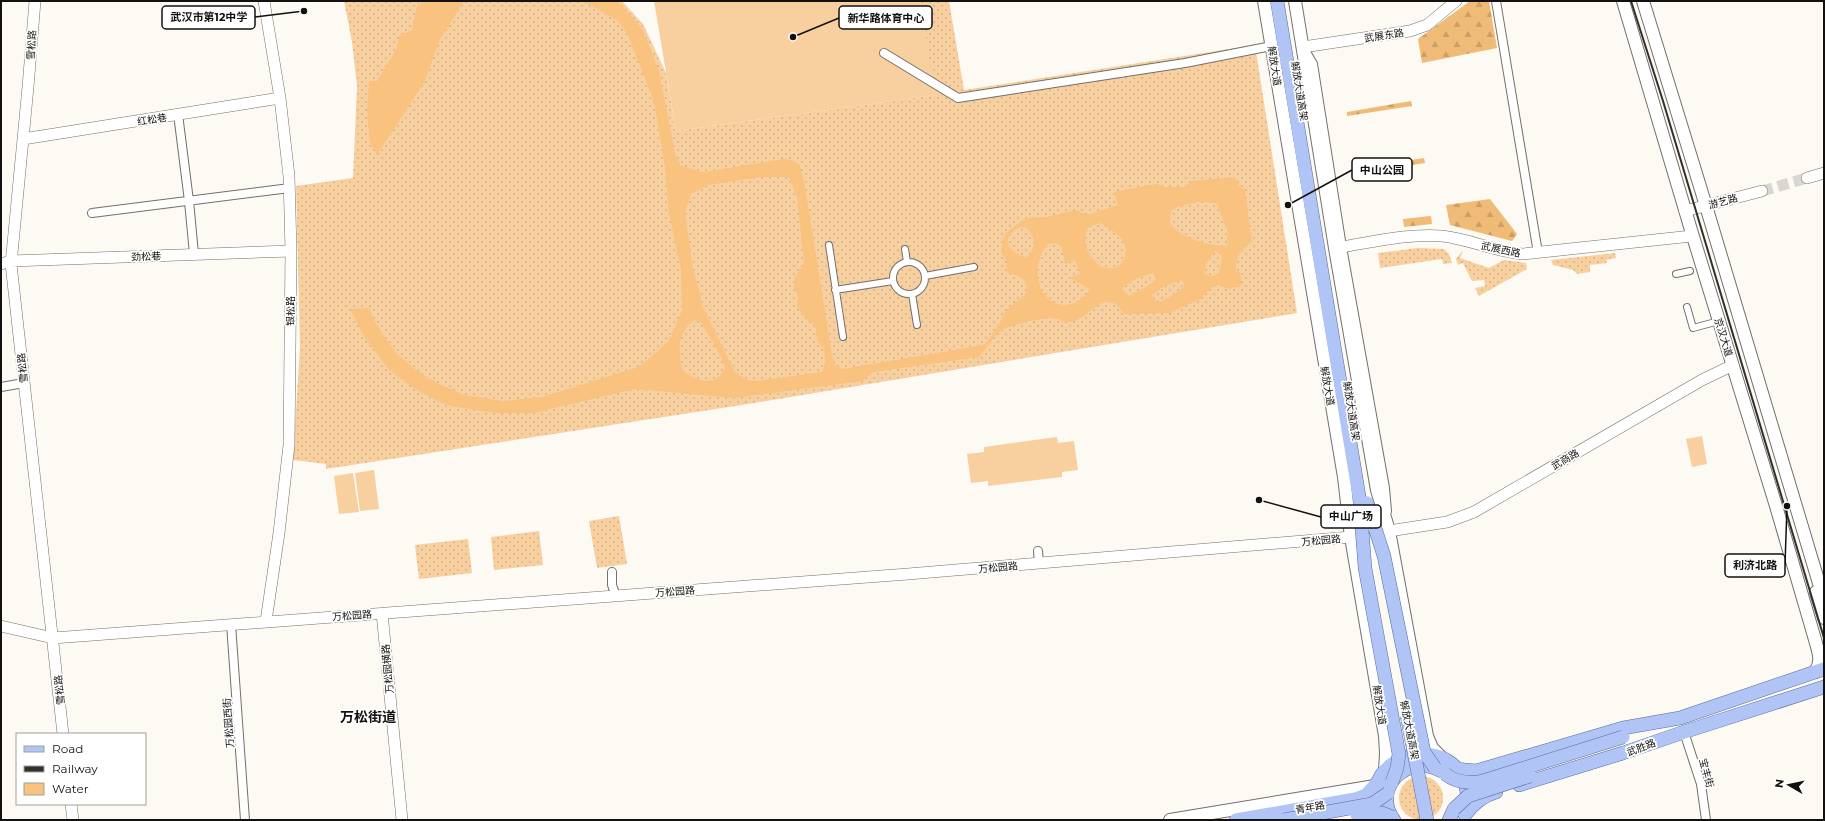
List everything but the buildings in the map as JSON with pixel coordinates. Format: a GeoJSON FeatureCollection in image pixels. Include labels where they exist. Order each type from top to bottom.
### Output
{"type":"FeatureCollection","features":[{"type":"Feature","properties":{"kind":"main road","name":"解放大道"},"geometry":{"type":"LineString","coordinates":[[1264,1],[1344,477],[1351,537],[1385,736],[1388,782]]}},
{"type":"Feature","properties":{"kind":"main road","name":"解放大道高架"},"geometry":{"type":"LineString","coordinates":[[1277,1],[1419,820]]}},
{"type":"Feature","properties":{"kind":"main road","name":"解放大道高架"},"geometry":{"type":"LineString","coordinates":[[1285,1],[1364,503],[1427,820]]}},
{"type":"Feature","properties":{"kind":"main road"},"geometry":{"type":"LineString","coordinates":[[1295,1],[1302,47],[1339,247],[1377,490],[1389,531],[1427,736],[1438,763]]}},
{"type":"Feature","properties":{"kind":"main road","name":"京汉大道"},"geometry":{"type":"LineString","coordinates":[[1623,1],[1692,236],[1787,542],[1820,657],[1820,671]]}},
{"type":"Feature","properties":{"kind":"main road","name":"京汉大道"},"geometry":{"type":"LineString","coordinates":[[1643,1],[1824,600]]}},
{"type":"Feature","properties":{"kind":"main road"},"geometry":{"type":"LineString","coordinates":[[1364,503],[1385,561],[1424,752],[1457,781],[1477,782],[1625,741],[1684,732]]}},
{"type":"Feature","properties":{"kind":"main road"},"geometry":{"type":"LineString","coordinates":[[1284,820],[1372,804],[1397,768],[1399,754],[1365,568],[1364,503]]}},
{"type":"Feature","properties":{"kind":"main road"},"geometry":{"type":"LineString","coordinates":[[1805,534],[1808,580],[1824,649]]}},
{"type":"Feature","properties":{"kind":"main road"},"geometry":{"type":"LineString","coordinates":[[1787,542],[1808,580],[1824,618]]}},
{"type":"Feature","properties":{"kind":"main road","name":"武胜路"},"geometry":{"type":"LineString","coordinates":[[1456,769],[1476,771],[1623,728],[1680,718],[1820,671]]}},
{"type":"Feature","properties":{"kind":"main road","name":"武胜路"},"geometry":{"type":"LineString","coordinates":[[1464,818],[1476,802],[1491,794],[1623,753],[1823,687]]}},
{"type":"Feature","properties":{"kind":"main road"},"geometry":{"type":"LineString","coordinates":[[1449,820],[1458,804],[1468,796],[1625,741],[1680,718]]}},
{"type":"Feature","properties":{"kind":"main road"},"geometry":{"type":"LineString","coordinates":[[1170,820],[1388,782],[1408,768],[1438,763],[1456,769],[1464,782],[1467,807],[1464,818]]}},
{"type":"Feature","properties":{"kind":"main road"},"geometry":{"type":"LineString","coordinates":[[1388,782],[1389,819]]}},
{"type":"Feature","properties":{"kind":"main road"},"geometry":{"type":"LineString","coordinates":[[1377,784],[1375,803],[1389,819]]}},
{"type":"Feature","properties":{"kind":"main road","name":"青年路"},"geometry":{"type":"LineString","coordinates":[[1236,820],[1355,799],[1366,795],[1377,784]]}},
{"type":"Feature","properties":{"kind":"main road"},"geometry":{"type":"LineString","coordinates":[[1329,820],[1376,813],[1387,814],[1389,819]]}},
{"type":"Feature","properties":{"kind":"street","name":"雪松路"},"geometry":{"type":"LineString","coordinates":[[35,1],[23,139],[6,262],[24,383],[63,733]]}},
{"type":"Feature","properties":{"kind":"street","name":"银松路"},"geometry":{"type":"LineString","coordinates":[[264,1],[280,98],[290,188],[291,251],[289,445],[279,533],[266,621]]}},
{"type":"Feature","properties":{"kind":"street","name":"武展东路"},"geometry":{"type":"LineString","coordinates":[[1302,47],[1410,31],[1427,25],[1456,1]]}},
{"type":"Feature","properties":{"kind":"street"},"geometry":{"type":"LineString","coordinates":[[1496,1],[1538,253]]}},
{"type":"Feature","properties":{"kind":"street"},"geometry":{"type":"LineString","coordinates":[[884,53],[958,98],[1185,63],[1272,46]]}},
{"type":"Feature","properties":{"kind":"street","name":"红松巷"},"geometry":{"type":"LineString","coordinates":[[23,139],[280,98]]}},
{"type":"Feature","properties":{"kind":"street"},"geometry":{"type":"LineString","coordinates":[[178,114],[194,254]]}},
{"type":"Feature","properties":{"kind":"street"},"geometry":{"type":"LineString","coordinates":[[1807,178],[1824,173]]}},
{"type":"Feature","properties":{"kind":"street"},"geometry":{"type":"LineString","coordinates":[[92,213],[290,188]]}},
{"type":"Feature","properties":{"kind":"street","name":"游艺路"},"geometry":{"type":"LineString","coordinates":[[1685,210],[1762,191]]}},
{"type":"Feature","properties":{"kind":"street","name":"武展西路"},"geometry":{"type":"LineString","coordinates":[[1339,247],[1402,237],[1430,236],[1461,240],[1504,252],[1523,254],[1692,236]]}},
{"type":"Feature","properties":{"kind":"street"},"geometry":{"type":"LineString","coordinates":[[828,245],[843,337]]}},
{"type":"Feature","properties":{"kind":"street"},"geometry":{"type":"LineString","coordinates":[[905,249],[906,262]]}},
{"type":"Feature","properties":{"kind":"street","name":"劲松巷"},"geometry":{"type":"LineString","coordinates":[[6,262],[291,251]]}},
{"type":"Feature","properties":{"kind":"street"},"geometry":{"type":"LineString","coordinates":[[906,262],[916,264],[924,271],[925,276],[925,281],[920,289],[912,294],[907,294],[898,290],[893,281],[895,271],[906,262]]}},
{"type":"Feature","properties":{"kind":"street"},"geometry":{"type":"LineString","coordinates":[[925,276],[974,267]]}},
{"type":"Feature","properties":{"kind":"street"},"geometry":{"type":"LineString","coordinates":[[1676,274],[1690,271]]}},
{"type":"Feature","properties":{"kind":"street"},"geometry":{"type":"LineString","coordinates":[[835,290],[893,281]]}},
{"type":"Feature","properties":{"kind":"street"},"geometry":{"type":"LineString","coordinates":[[912,294],[917,325]]}},
{"type":"Feature","properties":{"kind":"street"},"geometry":{"type":"LineString","coordinates":[[1687,307],[1693,328],[1719,321]]}},
{"type":"Feature","properties":{"kind":"street","name":"武商路"},"geometry":{"type":"LineString","coordinates":[[1389,531],[1447,522],[1474,512],[1702,380],[1733,365]]}},
{"type":"Feature","properties":{"kind":"street"},"geometry":{"type":"LineString","coordinates":[[1,387],[24,383]]}},
{"type":"Feature","properties":{"kind":"street","name":"万松园路"},"geometry":{"type":"LineString","coordinates":[[1,626],[53,638],[616,596],[1351,537]]}},
{"type":"Feature","properties":{"kind":"street"},"geometry":{"type":"LineString","coordinates":[[1038,551],[1039,563]]}},
{"type":"Feature","properties":{"kind":"street"},"geometry":{"type":"LineString","coordinates":[[612,572],[612,585],[616,596]]}},
{"type":"Feature","properties":{"kind":"street","name":"万松园横路"},"geometry":{"type":"LineString","coordinates":[[382,613],[402,820]]}},
{"type":"Feature","properties":{"kind":"street","name":"万松园西街"},"geometry":{"type":"LineString","coordinates":[[231,624],[245,820]]}},
{"type":"Feature","properties":{"kind":"street","name":"宝丰街"},"geometry":{"type":"LineString","coordinates":[[1684,732],[1701,784],[1706,820]]}},
{"type":"Feature","properties":{"kind":"street"},"geometry":{"type":"LineString","coordinates":[[71,805],[73,820]]}},
{"type":"Feature","properties":{"kind":"shaded area"},"geometry":{"type":"Polygon","coordinates":[[[344,1],[622,1],[643,24],[666,73],[676,131],[934,95],[920,1],[949,1],[964,90],[1255,45],[1297,313],[742,405],[326,469],[326,464],[293,460],[300,347],[296,186],[353,178],[357,86],[352,42],[344,1]]]}},
{"type":"Feature","properties":{"kind":"shaded area"},"geometry":{"type":"Polygon","coordinates":[[[654,1],[920,1],[935,95],[676,131],[654,1]]]}},
{"type":"Feature","properties":{"kind":"shaded area"},"geometry":{"type":"Polygon","coordinates":[[[1418,248],[1444,249],[1449,254],[1452,263],[1443,264],[1442,259],[1380,268],[1378,253],[1418,248]]]}},
{"type":"Feature","properties":{"kind":"shaded area"},"geometry":{"type":"Polygon","coordinates":[[[1463,250],[1460,258],[1489,268],[1504,260],[1526,263],[1527,269],[1479,296],[1475,288],[1485,286],[1484,280],[1472,281],[1463,263],[1458,265],[1456,259],[1463,250]]]}},
{"type":"Feature","properties":{"kind":"shaded area"},"geometry":{"type":"Polygon","coordinates":[[[1615,253],[1616,258],[1606,260],[1607,263],[1590,265],[1590,272],[1577,274],[1573,270],[1553,265],[1551,260],[1615,253]]]}},
{"type":"Feature","properties":{"kind":"shaded area"},"geometry":{"type":"Polygon","coordinates":[[[1702,436],[1707,464],[1692,467],[1686,439],[1702,436]]]}},
{"type":"Feature","properties":{"kind":"shaded area"},"geometry":{"type":"Polygon","coordinates":[[[1057,437],[1058,443],[1074,441],[1078,470],[1062,472],[1062,477],[988,486],[988,481],[971,483],[967,454],[984,452],[984,447],[1057,437]]]}},
{"type":"Feature","properties":{"kind":"shaded area"},"geometry":{"type":"Polygon","coordinates":[[[374,470],[379,509],[360,511],[355,473],[374,470]]]}},
{"type":"Feature","properties":{"kind":"shaded area"},"geometry":{"type":"Polygon","coordinates":[[[353,473],[359,512],[339,514],[334,476],[353,473]]]}},
{"type":"Feature","properties":{"kind":"shaded area"},"geometry":{"type":"Polygon","coordinates":[[[619,516],[627,564],[597,568],[589,521],[619,516]]]}},
{"type":"Feature","properties":{"kind":"shaded area"},"geometry":{"type":"Polygon","coordinates":[[[539,531],[543,565],[494,570],[491,537],[539,531]]]}},
{"type":"Feature","properties":{"kind":"shaded area"},"geometry":{"type":"Polygon","coordinates":[[[468,539],[472,573],[419,579],[415,545],[468,539]]]}},
{"type":"Feature","properties":{"kind":"shaded area"},"geometry":{"type":"Polygon","coordinates":[[[1421,776],[1433,780],[1439,786],[1443,798],[1439,810],[1433,816],[1421,820],[1409,816],[1403,810],[1399,798],[1403,786],[1409,780],[1421,776]]]}},
{"type":"Feature","properties":{"kind":"green space"},"geometry":{"type":"Polygon","coordinates":[[[1470,1],[1489,1],[1497,48],[1422,63],[1418,39],[1470,1]]]}},
{"type":"Feature","properties":{"kind":"green space"},"geometry":{"type":"Polygon","coordinates":[[[1411,101],[1412,106],[1347,116],[1347,112],[1411,101]]]}},
{"type":"Feature","properties":{"kind":"green space"},"geometry":{"type":"Polygon","coordinates":[[[1424,158],[1425,163],[1360,173],[1359,168],[1424,158]]]}},
{"type":"Feature","properties":{"kind":"green space"},"geometry":{"type":"Polygon","coordinates":[[[1490,199],[1517,234],[1512,241],[1450,225],[1446,205],[1490,199]]]}},
{"type":"Feature","properties":{"kind":"green space"},"geometry":{"type":"Polygon","coordinates":[[[1431,216],[1432,224],[1404,227],[1403,219],[1431,216]]]}},
{"type":"Feature","properties":{"kind":"water"},"geometry":{"type":"Polygon","coordinates":[[[423,1],[464,1],[439,41],[425,81],[377,155],[370,143],[367,112],[369,81],[377,81],[396,50],[400,35],[412,30],[417,7],[423,1]]]}},
{"type":"Feature","properties":{"kind":"water"},"geometry":{"type":"Polygon","coordinates":[[[584,1],[618,1],[643,30],[659,71],[676,157],[681,166],[703,172],[784,159],[791,160],[800,165],[806,192],[832,355],[835,365],[842,369],[984,345],[994,332],[1006,311],[1023,297],[1027,288],[1023,279],[1006,271],[1007,261],[1001,252],[1003,239],[1006,233],[1020,222],[1032,217],[1043,218],[1076,210],[1087,215],[1118,205],[1114,192],[1156,184],[1165,187],[1185,187],[1191,181],[1235,177],[1239,186],[1245,190],[1252,242],[1244,248],[1237,262],[1236,271],[1240,273],[1242,285],[1229,289],[1219,285],[1212,287],[1200,299],[1170,313],[1124,314],[1111,302],[1104,302],[1085,315],[1071,322],[1051,318],[1005,328],[992,340],[979,357],[874,372],[862,381],[734,398],[635,389],[533,413],[495,413],[451,406],[438,401],[417,390],[389,370],[363,335],[350,309],[369,308],[375,322],[396,353],[415,369],[437,383],[464,395],[503,401],[542,397],[632,369],[640,366],[669,341],[682,310],[681,269],[669,214],[665,167],[654,102],[628,35],[618,21],[584,1]],[[762,177],[708,185],[691,194],[685,212],[693,270],[701,296],[701,303],[735,372],[747,380],[757,381],[822,372],[825,363],[824,349],[817,341],[815,325],[808,321],[797,307],[798,297],[794,287],[795,278],[804,263],[797,197],[789,177],[762,177]],[[1196,202],[1178,207],[1171,211],[1170,222],[1174,228],[1185,236],[1209,244],[1223,246],[1228,245],[1228,232],[1217,204],[1196,202]],[[1100,223],[1089,227],[1087,230],[1085,243],[1089,253],[1096,263],[1104,268],[1118,266],[1126,253],[1125,245],[1120,237],[1100,223]],[[1021,227],[1010,235],[1008,244],[1011,248],[1020,255],[1027,257],[1033,249],[1034,239],[1027,228],[1021,227]],[[1048,244],[1040,258],[1038,273],[1040,286],[1046,296],[1055,303],[1066,305],[1077,301],[1089,291],[1089,289],[1070,278],[1080,274],[1075,260],[1065,264],[1062,249],[1058,244],[1048,244]],[[1215,251],[1206,264],[1204,274],[1212,276],[1219,273],[1222,256],[1215,251]],[[1153,273],[1132,281],[1122,289],[1129,296],[1147,287],[1156,279],[1153,273]],[[1182,280],[1170,284],[1152,296],[1158,303],[1185,286],[1182,280]],[[694,320],[684,331],[680,343],[680,355],[682,370],[700,380],[712,381],[717,378],[725,367],[701,322],[694,320]]]}},
{"type":"Feature","properties":{"kind":"tunnel"},"geometry":{"type":"LineString","coordinates":[[1762,191],[1807,178]]}},
{"type":"Feature","properties":{"kind":"railway"},"geometry":{"type":"LineString","coordinates":[[1631,1],[1663,101],[1824,638]]}},
{"type":"Feature","properties":{"kind":"place","name":"武汉市第12中学"},"geometry":{"type":"Point","coordinates":[304,11]}},
{"type":"Feature","properties":{"kind":"place","name":"新华路体育中心"},"geometry":{"type":"Point","coordinates":[793,37]}},
{"type":"Feature","properties":{"kind":"place","name":"中山公园"},"geometry":{"type":"Point","coordinates":[1288,205]}},
{"type":"Feature","properties":{"kind":"place","name":"中山广场"},"geometry":{"type":"Point","coordinates":[1259,500]}},
{"type":"Feature","properties":{"kind":"place","name":"利济北路"},"geometry":{"type":"Point","coordinates":[1787,506]}},
{"type":"Feature","properties":{"kind":"district","name":"万松街道"},"geometry":{"type":"Point","coordinates":[368,717]}}]}
